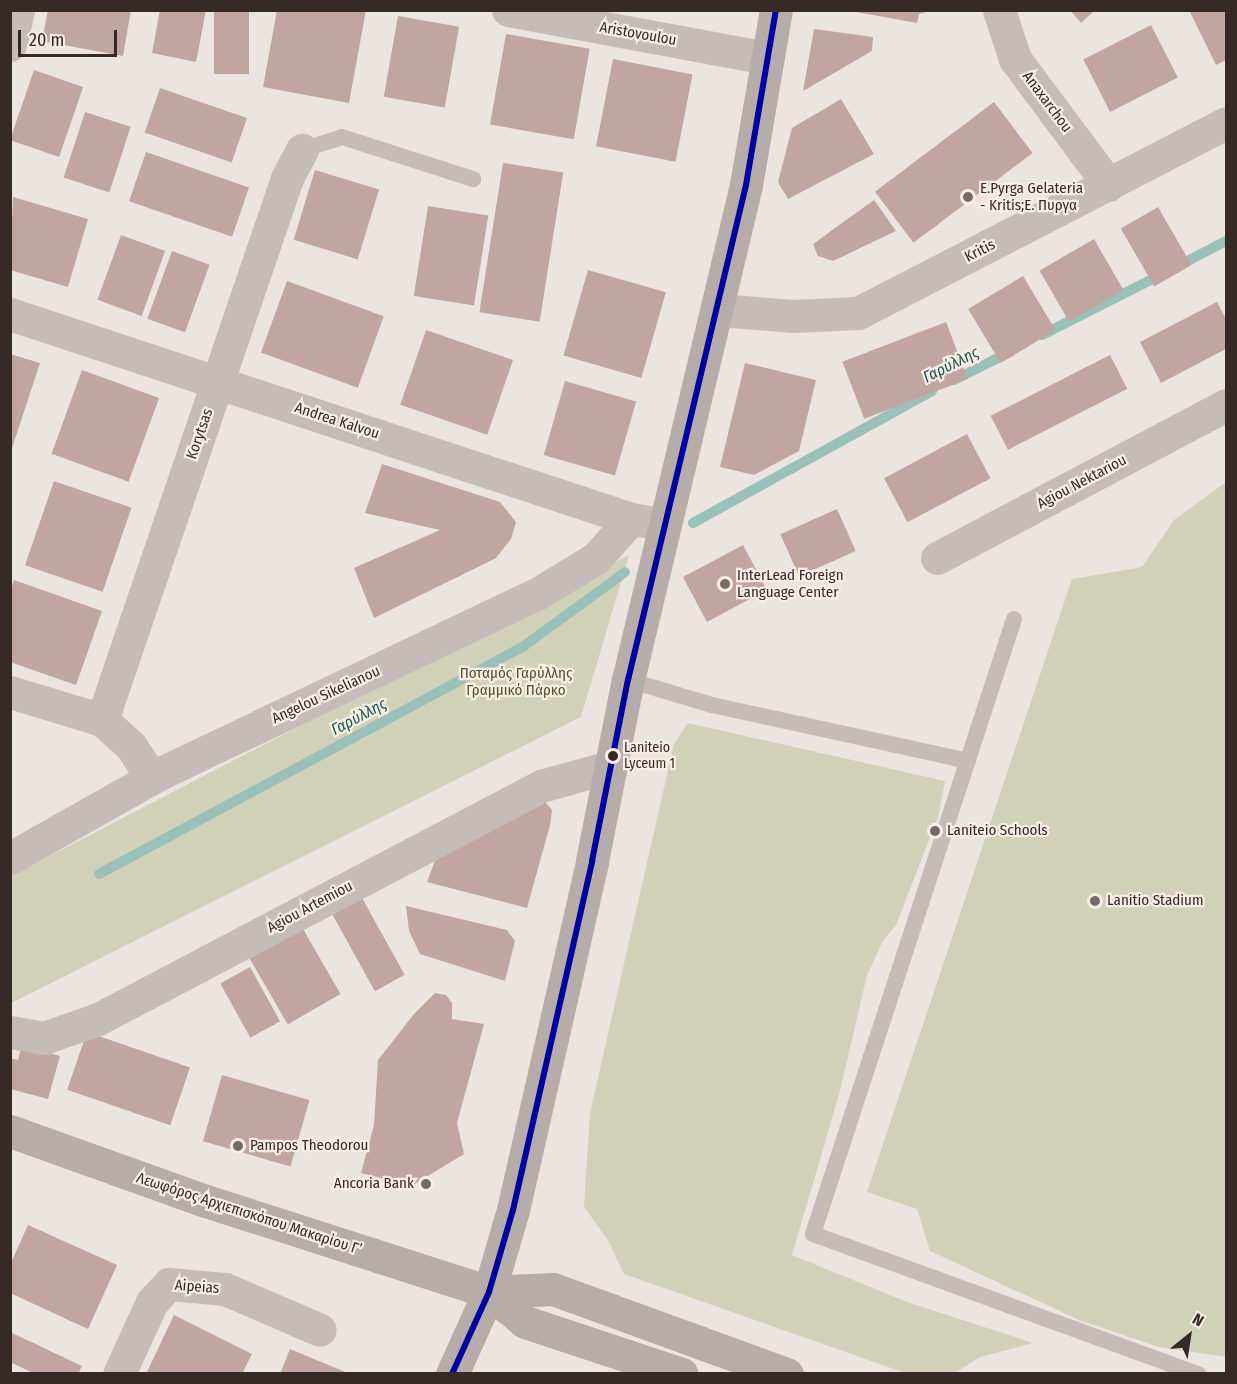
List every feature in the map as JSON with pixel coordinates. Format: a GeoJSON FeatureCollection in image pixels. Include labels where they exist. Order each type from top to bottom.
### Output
{"type":"FeatureCollection","features":[{"type":"Feature","properties":{"kind":"main road"},"geometry":{"type":"LineString","coordinates":[[452,1374],[489,1292],[537,1105],[592,861],[628,680],[746,185],[776,10]]}},
{"type":"Feature","properties":{"kind":"main road","name":"Λεωφόρος Αρχιεπισκόπου Μακαρίου Γ’"},"geometry":{"type":"LineString","coordinates":[[10,1131],[206,1201],[489,1292],[553,1289],[787,1374]]}},
{"type":"Feature","properties":{"kind":"main road","name":"Λεωφόρος Αρχιεπισκόπου Μακαρίου Γ’"},"geometry":{"type":"LineString","coordinates":[[489,1292],[525,1322],[673,1372]]}},
{"type":"Feature","properties":{"kind":"main road"},"geometry":{"type":"LineString","coordinates":[[590,1344],[602,1374]]}},
{"type":"Feature","properties":{"kind":"street"},"geometry":{"type":"LineString","coordinates":[[10,45],[18,10]]}},
{"type":"Feature","properties":{"kind":"street","name":"Aristovoulou"},"geometry":{"type":"LineString","coordinates":[[508,10],[768,58]]}},
{"type":"Feature","properties":{"kind":"street","name":"Anaxarchou"},"geometry":{"type":"LineString","coordinates":[[999,10],[1016,59],[1109,185]]}},
{"type":"Feature","properties":{"kind":"street","name":"Kritis"},"geometry":{"type":"LineString","coordinates":[[718,310],[793,316],[858,313],[1227,123]]}},
{"type":"Feature","properties":{"kind":"street","name":"Korytsas"},"geometry":{"type":"LineString","coordinates":[[102,720],[287,178],[302,150]]}},
{"type":"Feature","properties":{"kind":"street","name":"Andrea Kalvou"},"geometry":{"type":"LineString","coordinates":[[10,314],[631,519],[664,523]]}},
{"type":"Feature","properties":{"kind":"street","name":"Agiou Nektariou"},"geometry":{"type":"LineString","coordinates":[[937,558],[1227,405]]}},
{"type":"Feature","properties":{"kind":"street","name":"Angelou Sikelianou"},"geometry":{"type":"LineString","coordinates":[[10,858],[152,778],[537,594],[596,558],[631,519]]}},
{"type":"Feature","properties":{"kind":"street"},"geometry":{"type":"LineString","coordinates":[[10,692],[102,720],[131,746],[152,778]]}},
{"type":"Feature","properties":{"kind":"street","name":"Agiou Artemiou"},"geometry":{"type":"LineString","coordinates":[[10,1032],[44,1038],[98,1019],[541,786],[609,767]]}},
{"type":"Feature","properties":{"kind":"street","name":"Aipeias"},"geometry":{"type":"LineString","coordinates":[[119,1374],[152,1302],[169,1284],[225,1289],[320,1330]]}},
{"type":"Feature","properties":{"kind":"lane"},"geometry":{"type":"LineString","coordinates":[[302,150],[342,137],[473,179]]}},
{"type":"Feature","properties":{"kind":"lane"},"geometry":{"type":"LineString","coordinates":[[1014,619],[813,1234],[1198,1374]]}},
{"type":"Feature","properties":{"kind":"lane"},"geometry":{"type":"LineString","coordinates":[[628,680],[712,705],[968,761]]}},
{"type":"Feature","properties":{"kind":"green space","name":"Lanitio Stadium"},"geometry":{"type":"Polygon","coordinates":[[[1226,482],[1226,1357],[1159,1347],[1079,1320],[930,1251],[917,1209],[867,1192],[1072,579],[1142,567],[1174,520],[1226,482]]]}},
{"type":"Feature","properties":{"kind":"green space","name":"Ποταμός Γαρύλλης Γραμμικό Πάρκο"},"geometry":{"type":"Polygon","coordinates":[[[629,555],[581,717],[11,1003],[11,876],[629,555]]]}},
{"type":"Feature","properties":{"kind":"green space"},"geometry":{"type":"Polygon","coordinates":[[[688,723],[945,781],[938,817],[896,925],[883,941],[867,975],[840,1091],[792,1255],[907,1302],[1033,1343],[980,1357],[955,1373],[905,1373],[624,1274],[608,1240],[584,1207],[590,1113],[674,744],[688,723]]]}},
{"type":"Feature","properties":{"kind":"building"},"geometry":{"type":"Polygon","coordinates":[[[48,10],[131,10],[123,56],[42,41],[48,10]]]}},
{"type":"Feature","properties":{"kind":"building"},"geometry":{"type":"Polygon","coordinates":[[[160,10],[206,10],[196,62],[152,53],[160,10]]]}},
{"type":"Feature","properties":{"kind":"building"},"geometry":{"type":"Polygon","coordinates":[[[214,10],[249,10],[249,74],[214,74],[214,10]]]}},
{"type":"Feature","properties":{"kind":"building"},"geometry":{"type":"Polygon","coordinates":[[[277,10],[366,10],[349,103],[263,87],[277,10]]]}},
{"type":"Feature","properties":{"kind":"building"},"geometry":{"type":"Polygon","coordinates":[[[845,10],[930,11],[919,14],[917,23],[845,10]]]}},
{"type":"Feature","properties":{"kind":"building"},"geometry":{"type":"Polygon","coordinates":[[[1070,10],[1095,10],[1081,23],[1070,10]]]}},
{"type":"Feature","properties":{"kind":"building"},"geometry":{"type":"Polygon","coordinates":[[[1189,10],[1226,10],[1226,60],[1216,65],[1189,10]]]}},
{"type":"Feature","properties":{"kind":"building"},"geometry":{"type":"Polygon","coordinates":[[[398,16],[459,27],[445,108],[384,97],[398,16]]]}},
{"type":"Feature","properties":{"kind":"building"},"geometry":{"type":"Polygon","coordinates":[[[1151,25],[1178,78],[1110,112],[1083,60],[1151,25]]]}},
{"type":"Feature","properties":{"kind":"building"},"geometry":{"type":"Polygon","coordinates":[[[814,29],[873,37],[872,51],[803,91],[814,29]]]}},
{"type":"Feature","properties":{"kind":"building"},"geometry":{"type":"Polygon","coordinates":[[[506,34],[590,49],[574,139],[490,125],[506,34]]]}},
{"type":"Feature","properties":{"kind":"building"},"geometry":{"type":"Polygon","coordinates":[[[613,59],[693,74],[676,162],[596,146],[613,59]]]}},
{"type":"Feature","properties":{"kind":"building"},"geometry":{"type":"Polygon","coordinates":[[[34,70],[83,87],[59,157],[10,140],[34,70]]]}},
{"type":"Feature","properties":{"kind":"building"},"geometry":{"type":"Polygon","coordinates":[[[160,88],[247,118],[232,162],[145,132],[160,88]]]}},
{"type":"Feature","properties":{"kind":"building"},"geometry":{"type":"Polygon","coordinates":[[[841,99],[874,154],[788,199],[778,182],[792,128],[841,99]]]}},
{"type":"Feature","properties":{"kind":"building"},"geometry":{"type":"Polygon","coordinates":[[[994,102],[1033,153],[914,243],[875,192],[994,102]]]}},
{"type":"Feature","properties":{"kind":"building"},"geometry":{"type":"Polygon","coordinates":[[[85,112],[131,127],[109,192],[64,178],[85,112]]]}},
{"type":"Feature","properties":{"kind":"building"},"geometry":{"type":"Polygon","coordinates":[[[146,152],[249,187],[232,237],[129,201],[146,152]]]}},
{"type":"Feature","properties":{"kind":"building"},"geometry":{"type":"Polygon","coordinates":[[[503,163],[563,173],[540,322],[479,312],[503,163]]]}},
{"type":"Feature","properties":{"kind":"building"},"geometry":{"type":"Polygon","coordinates":[[[315,170],[379,190],[358,259],[294,240],[315,170]]]}},
{"type":"Feature","properties":{"kind":"building"},"geometry":{"type":"Polygon","coordinates":[[[13,197],[88,219],[68,287],[10,270],[13,197]]]}},
{"type":"Feature","properties":{"kind":"building"},"geometry":{"type":"Polygon","coordinates":[[[874,200],[896,231],[833,261],[818,256],[813,244],[874,200]]]}},
{"type":"Feature","properties":{"kind":"building"},"geometry":{"type":"Polygon","coordinates":[[[428,206],[488,216],[474,305],[414,296],[428,206]]]}},
{"type":"Feature","properties":{"kind":"building"},"geometry":{"type":"Polygon","coordinates":[[[1158,207],[1192,265],[1154,287],[1121,228],[1158,207]]]}},
{"type":"Feature","properties":{"kind":"building"},"geometry":{"type":"Polygon","coordinates":[[[121,235],[165,251],[142,316],[97,300],[121,235]]]}},
{"type":"Feature","properties":{"kind":"building"},"geometry":{"type":"Polygon","coordinates":[[[1094,239],[1124,290],[1069,322],[1039,270],[1094,239]]]}},
{"type":"Feature","properties":{"kind":"building"},"geometry":{"type":"Polygon","coordinates":[[[172,251],[210,265],[185,332],[147,319],[172,251]]]}},
{"type":"Feature","properties":{"kind":"building"},"geometry":{"type":"Polygon","coordinates":[[[588,270],[666,292],[641,378],[563,356],[588,270]]]}},
{"type":"Feature","properties":{"kind":"building"},"geometry":{"type":"Polygon","coordinates":[[[1023,276],[1055,330],[1001,363],[968,309],[1023,276]]]}},
{"type":"Feature","properties":{"kind":"building"},"geometry":{"type":"Polygon","coordinates":[[[287,281],[384,316],[358,388],[261,352],[287,281]]]}},
{"type":"Feature","properties":{"kind":"building"},"geometry":{"type":"Polygon","coordinates":[[[1217,302],[1226,319],[1226,349],[1161,383],[1140,342],[1217,302]]]}},
{"type":"Feature","properties":{"kind":"building"},"geometry":{"type":"Polygon","coordinates":[[[946,322],[968,379],[864,419],[842,362],[946,322]]]}},
{"type":"Feature","properties":{"kind":"building"},"geometry":{"type":"Polygon","coordinates":[[[426,330],[513,360],[487,435],[400,405],[426,330]]]}},
{"type":"Feature","properties":{"kind":"building"},"geometry":{"type":"Polygon","coordinates":[[[10,354],[40,363],[12,448],[10,447],[10,354]]]}},
{"type":"Feature","properties":{"kind":"building"},"geometry":{"type":"Polygon","coordinates":[[[1110,355],[1127,389],[1008,450],[991,416],[1110,355]]]}},
{"type":"Feature","properties":{"kind":"building"},"geometry":{"type":"Polygon","coordinates":[[[745,363],[816,380],[799,451],[754,475],[720,467],[745,363]]]}},
{"type":"Feature","properties":{"kind":"building"},"geometry":{"type":"Polygon","coordinates":[[[82,370],[159,398],[129,482],[52,454],[82,370]]]}},
{"type":"Feature","properties":{"kind":"building"},"geometry":{"type":"Polygon","coordinates":[[[565,381],[636,401],[615,475],[544,455],[565,381]]]}},
{"type":"Feature","properties":{"kind":"building"},"geometry":{"type":"Polygon","coordinates":[[[967,434],[990,478],[907,522],[884,478],[967,434]]]}},
{"type":"Feature","properties":{"kind":"building"},"geometry":{"type":"Polygon","coordinates":[[[382,464],[500,502],[516,522],[511,539],[496,558],[374,618],[354,568],[440,530],[365,513],[382,464]]]}},
{"type":"Feature","properties":{"kind":"building"},"geometry":{"type":"Polygon","coordinates":[[[54,481],[132,508],[103,592],[25,565],[54,481]]]}},
{"type":"Feature","properties":{"kind":"building"},"geometry":{"type":"Polygon","coordinates":[[[837,509],[856,551],[799,576],[780,534],[837,509]]]}},
{"type":"Feature","properties":{"kind":"building","name":"InterLead Foreign Language Center"},"geometry":{"type":"Polygon","coordinates":[[[743,545],[767,590],[707,622],[683,577],[743,545]]]}},
{"type":"Feature","properties":{"kind":"building"},"geometry":{"type":"Polygon","coordinates":[[[14,580],[102,611],[76,685],[10,662],[10,592],[14,580]]]}},
{"type":"Feature","properties":{"kind":"building"},"geometry":{"type":"Polygon","coordinates":[[[542,799],[552,810],[550,825],[527,908],[427,882],[437,855],[542,799]]]}},
{"type":"Feature","properties":{"kind":"building"},"geometry":{"type":"Polygon","coordinates":[[[361,896],[405,975],[375,991],[331,912],[361,896]]]}},
{"type":"Feature","properties":{"kind":"building"},"geometry":{"type":"Polygon","coordinates":[[[406,906],[507,930],[515,941],[505,981],[420,954],[409,931],[406,906]]]}},
{"type":"Feature","properties":{"kind":"building"},"geometry":{"type":"Polygon","coordinates":[[[299,922],[340,994],[288,1024],[246,953],[299,922]]]}},
{"type":"Feature","properties":{"kind":"building"},"geometry":{"type":"Polygon","coordinates":[[[250,967],[280,1021],[250,1038],[220,983],[250,967]]]}},
{"type":"Feature","properties":{"kind":"building"},"geometry":{"type":"Polygon","coordinates":[[[435,993],[446,995],[452,1003],[452,1019],[484,1024],[457,1123],[464,1154],[411,1186],[361,1173],[374,1125],[378,1060],[414,1014],[435,993]]]}},
{"type":"Feature","properties":{"kind":"building"},"geometry":{"type":"Polygon","coordinates":[[[87,1032],[190,1067],[170,1125],[67,1090],[87,1032]]]}},
{"type":"Feature","properties":{"kind":"building"},"geometry":{"type":"Polygon","coordinates":[[[22,1045],[60,1056],[48,1099],[10,1089],[10,1058],[18,1060],[22,1045]]]}},
{"type":"Feature","properties":{"kind":"building"},"geometry":{"type":"Polygon","coordinates":[[[222,1075],[309,1100],[290,1166],[203,1141],[222,1075]]]}},
{"type":"Feature","properties":{"kind":"building"},"geometry":{"type":"Polygon","coordinates":[[[28,1225],[117,1265],[88,1329],[10,1293],[10,1265],[28,1225]]]}},
{"type":"Feature","properties":{"kind":"building"},"geometry":{"type":"Polygon","coordinates":[[[174,1315],[252,1354],[242,1374],[146,1374],[174,1315]]]}},
{"type":"Feature","properties":{"kind":"building"},"geometry":{"type":"Polygon","coordinates":[[[10,1332],[82,1366],[78,1374],[35,1374],[10,1362],[10,1332]]]}},
{"type":"Feature","properties":{"kind":"building"},"geometry":{"type":"Polygon","coordinates":[[[290,1349],[348,1373],[348,1374],[280,1374],[290,1349]]]}},
{"type":"Feature","properties":{"kind":"waterway","name":"Γαρύλλης"},"geometry":{"type":"LineString","coordinates":[[1176,267],[1226,241]]}},
{"type":"Feature","properties":{"kind":"waterway","name":"Γαρύλλης"},"geometry":{"type":"LineString","coordinates":[[1042,335],[1162,274]]}},
{"type":"Feature","properties":{"kind":"waterway","name":"Γαρύλλης"},"geometry":{"type":"LineString","coordinates":[[954,380],[1010,352]]}},
{"type":"Feature","properties":{"kind":"waterway","name":"Γαρύλλης"},"geometry":{"type":"LineString","coordinates":[[693,523],[932,391]]}},
{"type":"Feature","properties":{"kind":"waterway","name":"Γαρύλλης"},"geometry":{"type":"LineString","coordinates":[[99,874],[524,646],[625,572]]}},
{"type":"Feature","properties":{"kind":"transit line"},"geometry":{"type":"LineString","coordinates":[[452,1374],[489,1292],[513,1210],[592,861],[628,680],[746,185],[776,10]]}},
{"type":"Feature","properties":{"kind":"place","name":"E.Pyrga Gelateria - Kritis;Ε. Πυργα"},"geometry":{"type":"Point","coordinates":[968,197]}},
{"type":"Feature","properties":{"kind":"place","name":"InterLead Foreign Language Center"},"geometry":{"type":"Point","coordinates":[725,584]}},
{"type":"Feature","properties":{"kind":"place","name":"Laniteio Lyceum 1"},"geometry":{"type":"Point","coordinates":[613,756]}},
{"type":"Feature","properties":{"kind":"place","name":"Laniteio Schools"},"geometry":{"type":"Point","coordinates":[935,831]}},
{"type":"Feature","properties":{"kind":"place","name":"Lanitio Stadium"},"geometry":{"type":"Point","coordinates":[1095,901]}},
{"type":"Feature","properties":{"kind":"place","name":"Pampos Theodorou"},"geometry":{"type":"Point","coordinates":[238,1146]}},
{"type":"Feature","properties":{"kind":"place","name":"Ancoria Bank"},"geometry":{"type":"Point","coordinates":[426,1184]}}]}
